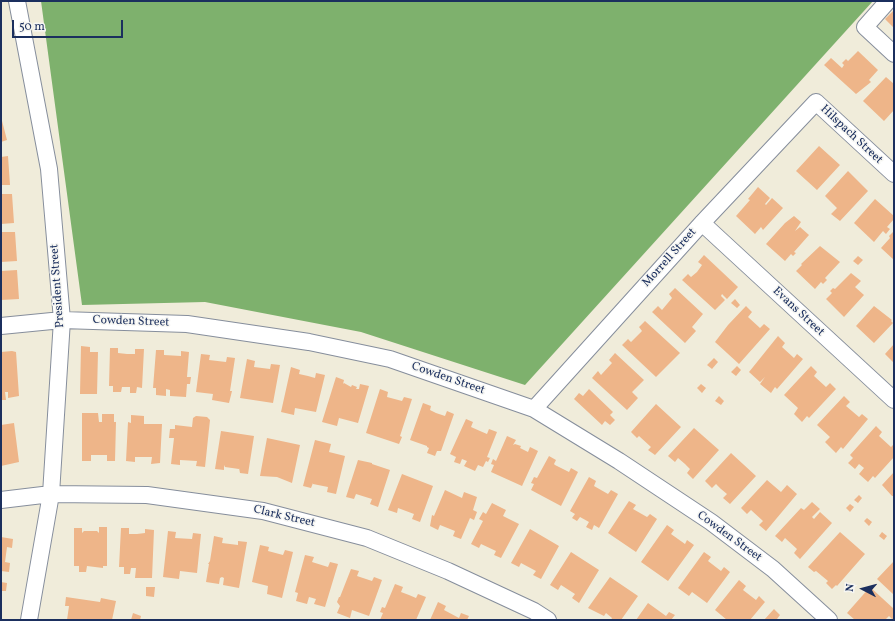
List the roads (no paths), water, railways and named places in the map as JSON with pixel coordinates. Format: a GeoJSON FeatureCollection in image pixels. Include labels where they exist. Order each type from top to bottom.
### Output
{"type":"FeatureCollection","features":[{"type":"Feature","properties":{"kind":"street","name":"President Street"},"geometry":{"type":"LineString","coordinates":[[17,1],[49,169],[62,320],[51,494],[29,620]]}},
{"type":"Feature","properties":{"kind":"street"},"geometry":{"type":"LineString","coordinates":[[888,1],[864,27],[894,54]]}},
{"type":"Feature","properties":{"kind":"street","name":"Hilspach Street"},"geometry":{"type":"LineString","coordinates":[[809,109],[816,102],[894,174]]}},
{"type":"Feature","properties":{"kind":"street","name":"Morrell Street"},"geometry":{"type":"LineString","coordinates":[[534,409],[702,223],[809,109]]}},
{"type":"Feature","properties":{"kind":"street","name":"Evans Street"},"geometry":{"type":"LineString","coordinates":[[702,223],[894,400]]}},
{"type":"Feature","properties":{"kind":"street","name":"Cowden Street"},"geometry":{"type":"LineString","coordinates":[[1,326],[62,320],[187,324],[309,342],[390,359],[534,409],[619,461],[711,522],[773,569],[829,620]]}},
{"type":"Feature","properties":{"kind":"street","name":"Clark Street"},"geometry":{"type":"LineString","coordinates":[[1,500],[51,494],[147,495],[263,511],[368,538],[448,571],[534,611],[548,620]]}}]}
